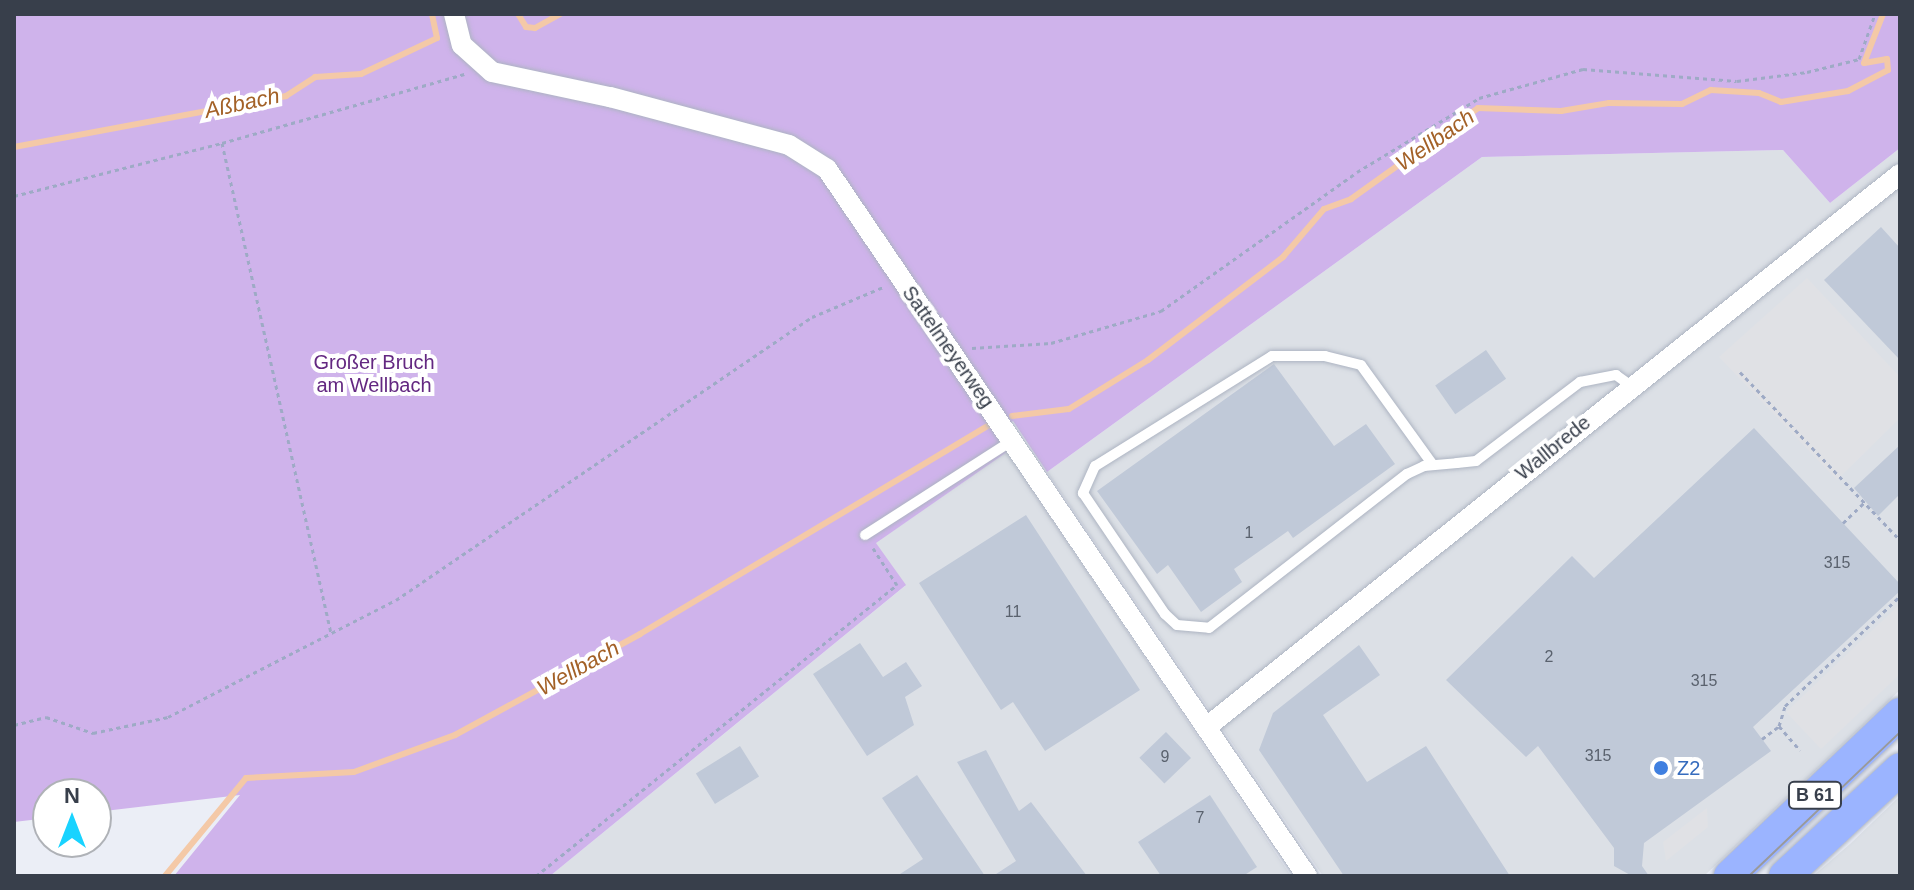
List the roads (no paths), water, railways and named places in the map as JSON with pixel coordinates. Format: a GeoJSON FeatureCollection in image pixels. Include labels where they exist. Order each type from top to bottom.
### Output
{"type":"FeatureCollection","features":[{"type":"Feature","properties":{"kind":"main road","name":"B 61"},"geometry":{"type":"LineString","coordinates":[[1730,876],[1900,714]]}},
{"type":"Feature","properties":{"kind":"main road","name":"B 61"},"geometry":{"type":"LineString","coordinates":[[1785,876],[1900,769]]}},
{"type":"Feature","properties":{"kind":"street","name":"Sattelmeyerweg"},"geometry":{"type":"LineString","coordinates":[[454,14],[462,45],[486,68],[789,145],[827,169],[1013,440],[1159,665],[1208,726],[1307,876]]}},
{"type":"Feature","properties":{"kind":"street","name":"Wallbrede"},"geometry":{"type":"LineString","coordinates":[[1208,726],[1900,174]]}},
{"type":"Feature","properties":{"kind":"lane"},"geometry":{"type":"LineString","coordinates":[[1433,465],[1361,365],[1325,356],[1272,356],[1095,466],[1083,493],[1165,614],[1191,630],[1209,628],[1407,474],[1433,465],[1476,461],[1492,452],[1580,382],[1616,375],[1631,386]]}},
{"type":"Feature","properties":{"kind":"lane"},"geometry":{"type":"LineString","coordinates":[[865,535],[1013,440]]}},
{"type":"Feature","properties":{"kind":"waterway","name":"Aßbach"},"geometry":{"type":"LineString","coordinates":[[14,147],[286,96],[315,77],[361,74],[437,38],[432,14]]}},
{"type":"Feature","properties":{"kind":"waterway","name":"Aßbach"},"geometry":{"type":"LineString","coordinates":[[518,14],[526,27],[535,28],[560,14]]}},
{"type":"Feature","properties":{"kind":"waterway","name":"Wellbach"},"geometry":{"type":"LineString","coordinates":[[1012,416],[1069,409],[1148,360],[1283,257],[1324,209],[1351,199],[1478,108],[1561,111],[1609,103],[1682,104],[1711,90],[1759,93],[1781,102],[1848,91],[1888,70],[1887,59],[1864,63],[1883,14]]}},
{"type":"Feature","properties":{"kind":"waterway","name":"Wellbach"},"geometry":{"type":"LineString","coordinates":[[165,876],[246,778],[354,772],[455,735],[640,634],[994,422]]}},
{"type":"Feature","properties":{"kind":"tram line"},"geometry":{"type":"LineString","coordinates":[[1749,876],[1900,732]]}},
{"type":"Feature","properties":{"kind":"place","name":"Z2"},"geometry":{"type":"Point","coordinates":[1661,768]}},
{"type":"Feature","properties":{"kind":"park label","name":"Großer Bruch am Wellbach"},"geometry":{"type":"Point","coordinates":[374,374]}}]}
